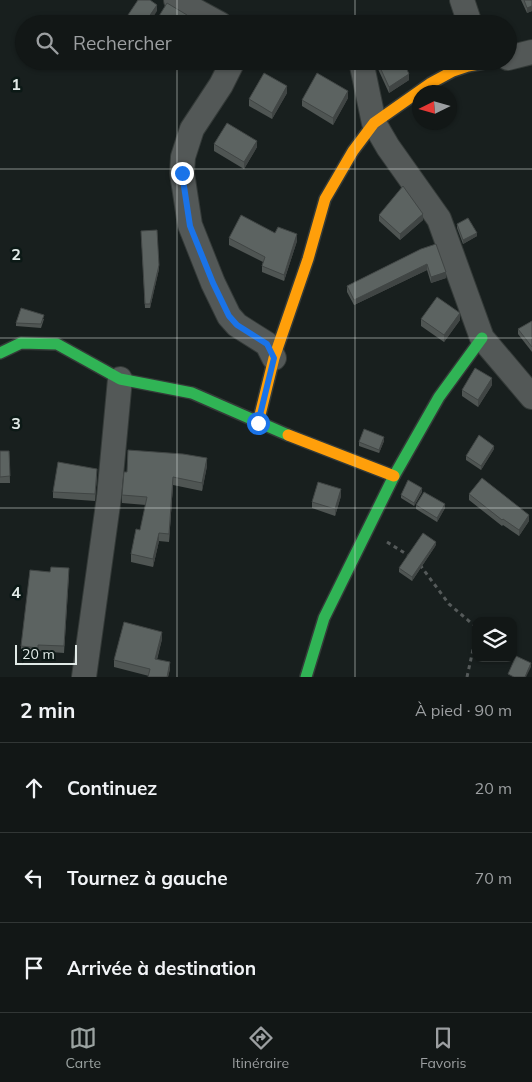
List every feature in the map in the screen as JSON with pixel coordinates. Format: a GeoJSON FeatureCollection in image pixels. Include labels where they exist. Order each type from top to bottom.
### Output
{"type":"FeatureCollection","features":[{"type":"Feature","properties":{"kind":"street"},"geometry":{"type":"LineString","coordinates":[[176,0],[204,15]]}},
{"type":"Feature","properties":{"kind":"street"},"geometry":{"type":"LineString","coordinates":[[462,0],[467,15]]}},
{"type":"Feature","properties":{"kind":"street"},"geometry":{"type":"LineString","coordinates":[[517,56],[532,52]]}},
{"type":"Feature","properties":{"kind":"street"},"geometry":{"type":"LineString","coordinates":[[228,70],[192,128],[183,157],[182,173],[190,226],[213,283],[229,316],[237,325],[267,344],[274,358]]}},
{"type":"Feature","properties":{"kind":"street"},"geometry":{"type":"LineString","coordinates":[[363,70],[374,123],[388,147],[439,219],[482,338],[532,397]]}},
{"type":"Feature","properties":{"kind":"street"},"geometry":{"type":"LineString","coordinates":[[258,423],[274,358],[308,259],[325,199],[353,151],[374,123],[431,83],[457,70]]}},
{"type":"Feature","properties":{"kind":"street"},"geometry":{"type":"LineString","coordinates":[[306,677],[324,618],[394,476],[439,397],[482,338]]}},
{"type":"Feature","properties":{"kind":"street"},"geometry":{"type":"LineString","coordinates":[[0,353],[21,343],[57,344],[120,379],[192,393],[258,423],[394,476]]}},
{"type":"Feature","properties":{"kind":"street"},"geometry":{"type":"LineString","coordinates":[[84,677],[109,497],[120,379]]}},
{"type":"Feature","properties":{"kind":"path"},"geometry":{"type":"LineString","coordinates":[[366,530],[417,561],[449,604],[472,624]]}},
{"type":"Feature","properties":{"kind":"path"},"geometry":{"type":"LineString","coordinates":[[467,677],[472,654]]}},
{"type":"Feature","properties":{"kind":"building"},"geometry":{"type":"Polygon","coordinates":[[[138,0],[150,0],[157,5],[150,15],[128,15],[138,0]]]}},
{"type":"Feature","properties":{"kind":"building"},"geometry":{"type":"Polygon","coordinates":[[[524,0],[532,0],[532,6],[527,8],[524,0]]]}},
{"type":"Feature","properties":{"kind":"building"},"geometry":{"type":"Polygon","coordinates":[[[167,3],[187,15],[160,15],[167,3]]]}},
{"type":"Feature","properties":{"kind":"building"},"geometry":{"type":"Polygon","coordinates":[[[381,70],[407,70],[409,74],[389,87],[381,70]]]}},
{"type":"Feature","properties":{"kind":"building"},"geometry":{"type":"Polygon","coordinates":[[[264,73],[287,86],[272,113],[249,99],[264,73]]]}},
{"type":"Feature","properties":{"kind":"building"},"geometry":{"type":"Polygon","coordinates":[[[317,73],[348,91],[333,118],[302,100],[317,73]]]}},
{"type":"Feature","properties":{"kind":"building"},"geometry":{"type":"Polygon","coordinates":[[[227,123],[257,141],[244,162],[214,144],[227,123]]]}},
{"type":"Feature","properties":{"kind":"building"},"geometry":{"type":"Polygon","coordinates":[[[403,186],[423,214],[400,234],[379,215],[403,186]]]}},
{"type":"Feature","properties":{"kind":"building"},"geometry":{"type":"Polygon","coordinates":[[[241,215],[275,233],[278,227],[297,234],[284,275],[262,266],[265,257],[229,238],[241,215]]]}},
{"type":"Feature","properties":{"kind":"building"},"geometry":{"type":"Polygon","coordinates":[[[468,218],[477,233],[463,240],[457,224],[468,218]]]}},
{"type":"Feature","properties":{"kind":"building"},"geometry":{"type":"Polygon","coordinates":[[[157,230],[159,265],[150,304],[145,304],[141,231],[157,230]]]}},
{"type":"Feature","properties":{"kind":"building"},"geometry":{"type":"Polygon","coordinates":[[[436,244],[446,272],[431,277],[427,264],[354,300],[347,286],[421,249],[436,244]]]}},
{"type":"Feature","properties":{"kind":"building"},"geometry":{"type":"Polygon","coordinates":[[[437,297],[460,313],[444,335],[421,319],[437,297]]]}},
{"type":"Feature","properties":{"kind":"building"},"geometry":{"type":"Polygon","coordinates":[[[21,308],[44,315],[41,324],[16,323],[21,308]]]}},
{"type":"Feature","properties":{"kind":"building"},"geometry":{"type":"Polygon","coordinates":[[[532,321],[532,347],[518,329],[532,321]]]}},
{"type":"Feature","properties":{"kind":"building"},"geometry":{"type":"Polygon","coordinates":[[[475,368],[492,378],[478,400],[462,390],[475,368]]]}},
{"type":"Feature","properties":{"kind":"building"},"geometry":{"type":"Polygon","coordinates":[[[364,429],[384,437],[379,450],[359,442],[364,429]]]}},
{"type":"Feature","properties":{"kind":"building"},"geometry":{"type":"Polygon","coordinates":[[[479,435],[494,446],[481,466],[466,456],[479,435]]]}},
{"type":"Feature","properties":{"kind":"building"},"geometry":{"type":"Polygon","coordinates":[[[128,450],[183,454],[207,458],[202,483],[173,477],[169,534],[159,533],[153,559],[131,554],[136,529],[140,530],[147,497],[122,495],[124,472],[127,472],[128,450]]]}},
{"type":"Feature","properties":{"kind":"building"},"geometry":{"type":"Polygon","coordinates":[[[0,451],[9,451],[10,476],[0,477],[0,451]]]}},
{"type":"Feature","properties":{"kind":"building"},"geometry":{"type":"Polygon","coordinates":[[[58,462],[97,469],[95,494],[53,492],[58,462]]]}},
{"type":"Feature","properties":{"kind":"building"},"geometry":{"type":"Polygon","coordinates":[[[482,478],[529,515],[519,530],[502,520],[469,494],[482,478]]]}},
{"type":"Feature","properties":{"kind":"building"},"geometry":{"type":"Polygon","coordinates":[[[408,480],[422,488],[414,503],[401,495],[408,480]]]}},
{"type":"Feature","properties":{"kind":"building"},"geometry":{"type":"Polygon","coordinates":[[[318,482],[341,489],[335,509],[312,502],[318,482]]]}},
{"type":"Feature","properties":{"kind":"building"},"geometry":{"type":"Polygon","coordinates":[[[424,492],[445,504],[437,518],[416,505],[424,492]]]}},
{"type":"Feature","properties":{"kind":"building"},"geometry":{"type":"Polygon","coordinates":[[[423,533],[436,542],[412,577],[399,568],[423,533]]]}},
{"type":"Feature","properties":{"kind":"building"},"geometry":{"type":"Polygon","coordinates":[[[51,567],[69,568],[64,646],[38,645],[38,648],[21,646],[30,570],[50,572],[51,567]]]}},
{"type":"Feature","properties":{"kind":"building"},"geometry":{"type":"Polygon","coordinates":[[[124,622],[162,632],[155,659],[170,662],[167,677],[148,677],[150,669],[114,660],[124,622]]]}},
{"type":"Feature","properties":{"kind":"building"},"geometry":{"type":"Polygon","coordinates":[[[517,656],[531,663],[525,677],[514,677],[508,674],[513,662],[517,662],[517,656]]]}},
{"type":"Feature","properties":{"kind":"traffic: fast"},"geometry":{"type":"LineString","coordinates":[[306,677],[324,618],[394,476],[439,397],[482,338]]}},
{"type":"Feature","properties":{"kind":"traffic: fast"},"geometry":{"type":"LineString","coordinates":[[0,353],[21,343],[57,344],[120,379],[192,393],[288,435]]}},
{"type":"Feature","properties":{"kind":"traffic: slow"},"geometry":{"type":"LineString","coordinates":[[258,423],[274,358],[308,259],[325,199],[353,151],[374,123],[431,83],[456,70]]}},
{"type":"Feature","properties":{"kind":"traffic: slow"},"geometry":{"type":"LineString","coordinates":[[288,435],[394,476]]}},
{"type":"Feature","properties":{"kind":"route"},"geometry":{"type":"LineString","coordinates":[[182,173],[190,226],[213,283],[229,316],[237,325],[267,344],[274,358],[258,423]]}}]}
